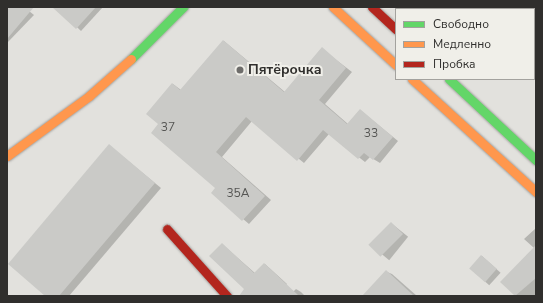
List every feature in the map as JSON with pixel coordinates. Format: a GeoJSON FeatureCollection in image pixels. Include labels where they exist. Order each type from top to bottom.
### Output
{"type":"FeatureCollection","features":[{"type":"Feature","properties":{"kind":"main road"},"geometry":{"type":"LineString","coordinates":[[7,156],[89,96],[150,42],[183,7]]}},
{"type":"Feature","properties":{"kind":"main road"},"geometry":{"type":"LineString","coordinates":[[333,7],[395,64]]}},
{"type":"Feature","properties":{"kind":"main road"},"geometry":{"type":"LineString","coordinates":[[372,7],[395,28]]}},
{"type":"Feature","properties":{"kind":"main road"},"geometry":{"type":"LineString","coordinates":[[413,80],[536,192]]}},
{"type":"Feature","properties":{"kind":"main road"},"geometry":{"type":"LineString","coordinates":[[450,80],[536,160]]}},
{"type":"Feature","properties":{"kind":"main road"},"geometry":{"type":"LineString","coordinates":[[167,229],[227,296]]}},
{"type":"Feature","properties":{"kind":"building"},"geometry":{"type":"Polygon","coordinates":[[[7,7],[34,7],[7,39],[7,7]]]}},
{"type":"Feature","properties":{"kind":"building"},"geometry":{"type":"Polygon","coordinates":[[[52,7],[96,7],[76,29],[52,7]]]}},
{"type":"Feature","properties":{"kind":"building"},"geometry":{"type":"Polygon","coordinates":[[[223,40],[284,92],[322,47],[346,68],[319,100],[347,124],[360,109],[393,137],[373,160],[364,153],[358,159],[323,130],[297,161],[246,117],[216,152],[265,196],[242,221],[211,193],[215,188],[151,133],[158,124],[146,114],[172,83],[180,90],[223,40]]]}},
{"type":"Feature","properties":{"kind":"building"},"geometry":{"type":"Polygon","coordinates":[[[109,144],[155,183],[59,296],[45,296],[8,264],[109,144]]]}},
{"type":"Feature","properties":{"kind":"building"},"geometry":{"type":"Polygon","coordinates":[[[391,222],[403,234],[380,257],[368,245],[391,222]]]}},
{"type":"Feature","properties":{"kind":"building"},"geometry":{"type":"Polygon","coordinates":[[[222,243],[254,273],[264,263],[299,296],[239,296],[244,289],[209,256],[222,243]]]}},
{"type":"Feature","properties":{"kind":"building"},"geometry":{"type":"Polygon","coordinates":[[[536,245],[536,278],[515,296],[500,282],[536,245]]]}},
{"type":"Feature","properties":{"kind":"building"},"geometry":{"type":"Polygon","coordinates":[[[481,255],[497,269],[485,282],[469,269],[481,255]]]}},
{"type":"Feature","properties":{"kind":"building"},"geometry":{"type":"Polygon","coordinates":[[[386,270],[414,296],[362,296],[386,270]]]}},
{"type":"Feature","properties":{"kind":"traffic: fast"},"geometry":{"type":"LineString","coordinates":[[131,59],[183,7]]}},
{"type":"Feature","properties":{"kind":"traffic: fast"},"geometry":{"type":"LineString","coordinates":[[450,80],[536,160]]}},
{"type":"Feature","properties":{"kind":"traffic: slow"},"geometry":{"type":"LineString","coordinates":[[333,7],[395,64]]}},
{"type":"Feature","properties":{"kind":"traffic: slow"},"geometry":{"type":"LineString","coordinates":[[7,156],[89,96],[131,59]]}},
{"type":"Feature","properties":{"kind":"traffic: slow"},"geometry":{"type":"LineString","coordinates":[[413,80],[536,192]]}},
{"type":"Feature","properties":{"kind":"traffic: jam"},"geometry":{"type":"LineString","coordinates":[[372,7],[395,28]]}},
{"type":"Feature","properties":{"kind":"traffic: jam"},"geometry":{"type":"LineString","coordinates":[[167,229],[227,296]]}},
{"type":"Feature","properties":{"kind":"place","name":"Пятёрочка"},"geometry":{"type":"Point","coordinates":[240,70]}}]}
